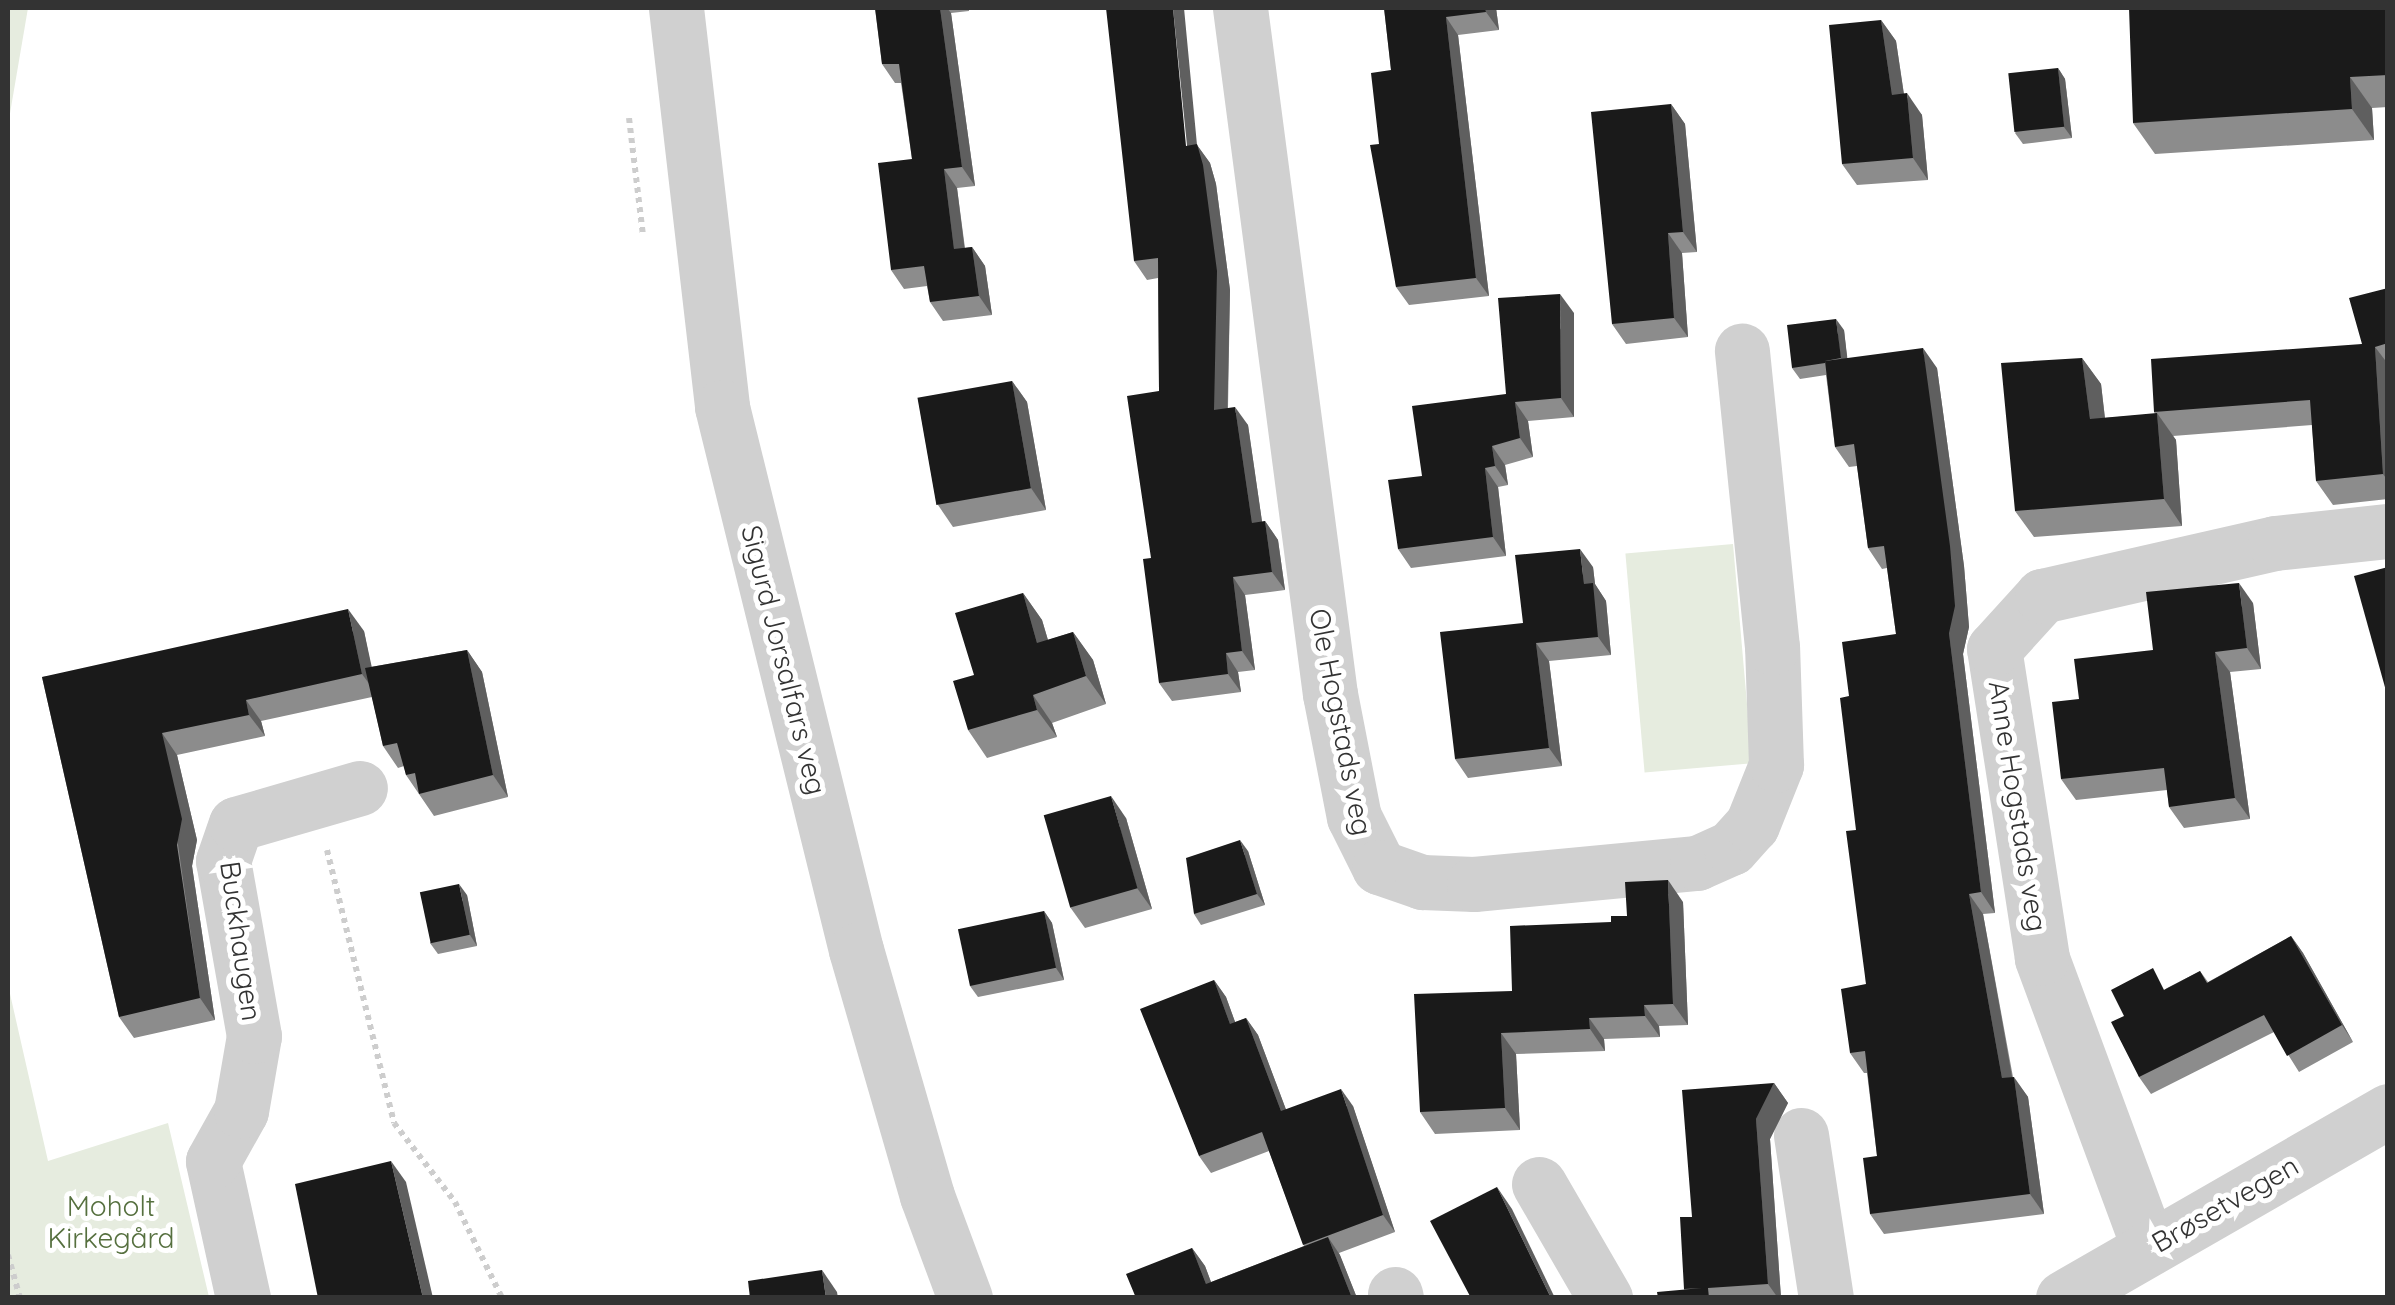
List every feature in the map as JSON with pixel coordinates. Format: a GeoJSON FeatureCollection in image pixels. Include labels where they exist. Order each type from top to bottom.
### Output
{"type":"FeatureCollection","features":[{"type":"Feature","properties":{"kind":"street","name":"Sigurd Jorsalfars veg"},"geometry":{"type":"LineString","coordinates":[[676,8],[722,407],[856,950],[927,1196],[965,1298]]}},
{"type":"Feature","properties":{"kind":"street","name":"Ole Hogstads veg"},"geometry":{"type":"LineString","coordinates":[[1240,8],[1330,694],[1354,817],[1379,867],[1422,882],[1474,884],[1696,863],[1731,848],[1752,825],[1776,765],[1772,648],[1742,350]]}},
{"type":"Feature","properties":{"kind":"street","name":"Anne Hogstads veg"},"geometry":{"type":"LineString","coordinates":[[2148,1248],[2042,958],[1994,650],[2042,596],[2275,543],[2388,531]]}},
{"type":"Feature","properties":{"kind":"street","name":"Buckhaugen"},"geometry":{"type":"LineString","coordinates":[[244,1298],[213,1161],[240,1111],[254,1036],[224,861],[236,824],[338,794]]}},
{"type":"Feature","properties":{"kind":"street","name":"Brøsetvegen"},"geometry":{"type":"LineString","coordinates":[[2063,1298],[2388,1110]]}},
{"type":"Feature","properties":{"kind":"street"},"geometry":{"type":"LineString","coordinates":[[1801,1135],[1826,1298]]}},
{"type":"Feature","properties":{"kind":"street"},"geometry":{"type":"LineString","coordinates":[[1539,1184],[1605,1298]]}},
{"type":"Feature","properties":{"kind":"path"},"geometry":{"type":"LineString","coordinates":[[338,794],[394,1123],[455,1202],[502,1298]]}},
{"type":"Feature","properties":{"kind":"path"},"geometry":{"type":"LineString","coordinates":[[8,1255],[20,1298]]}},
{"type":"Feature","properties":{"kind":"green space"},"geometry":{"type":"Polygon","coordinates":[[[8,8],[28,8],[8,125],[8,8]]]}},
{"type":"Feature","properties":{"kind":"green space"},"geometry":{"type":"Polygon","coordinates":[[[1733,544],[1752,763],[1645,773],[1625,553],[1733,544]]]}},
{"type":"Feature","properties":{"kind":"green space","name":"Moholt Kirkegård"},"geometry":{"type":"Polygon","coordinates":[[[8,985],[48,1161],[168,1123],[209,1297],[8,1297],[8,985]]]}},
{"type":"Feature","properties":{"kind":"building"},"geometry":{"type":"Polygon","coordinates":[[[875,8],[940,8],[962,167],[944,169],[954,249],[972,247],[979,296],[930,302],[924,266],[891,270],[878,163],[912,159],[899,64],[882,64],[875,8]]]}},
{"type":"Feature","properties":{"kind":"building"},"geometry":{"type":"Polygon","coordinates":[[[1106,8],[1173,8],[1186,146],[1197,144],[1203,165],[1217,271],[1214,410],[1235,407],[1252,523],[1265,521],[1272,572],[1233,577],[1242,651],[1226,653],[1228,674],[1159,683],[1143,559],[1151,558],[1127,396],[1159,391],[1158,258],[1134,261],[1106,8]]]}},
{"type":"Feature","properties":{"kind":"building"},"geometry":{"type":"Polygon","coordinates":[[[1384,8],[1485,8],[1486,12],[1446,17],[1476,278],[1396,287],[1370,145],[1379,144],[1371,73],[1391,70],[1384,8]]]}},
{"type":"Feature","properties":{"kind":"building"},"geometry":{"type":"Polygon","coordinates":[[[2129,8],[2388,8],[2388,75],[2350,77],[2352,109],[2133,123],[2129,8]]]}},
{"type":"Feature","properties":{"kind":"building"},"geometry":{"type":"Polygon","coordinates":[[[1881,20],[1892,95],[1907,93],[1913,158],[1842,164],[1829,25],[1881,20]]]}},
{"type":"Feature","properties":{"kind":"building"},"geometry":{"type":"Polygon","coordinates":[[[2058,68],[2064,127],[2014,132],[2008,73],[2058,68]]]}},
{"type":"Feature","properties":{"kind":"building"},"geometry":{"type":"Polygon","coordinates":[[[1671,104],[1683,232],[1668,233],[1674,318],[1612,324],[1591,112],[1671,104]]]}},
{"type":"Feature","properties":{"kind":"building"},"geometry":{"type":"Polygon","coordinates":[[[2388,288],[2388,343],[2375,347],[2383,474],[2316,481],[2310,400],[2154,412],[2151,359],[2362,344],[2349,298],[2388,288]]]}},
{"type":"Feature","properties":{"kind":"building"},"geometry":{"type":"Polygon","coordinates":[[[1560,294],[1561,398],[1515,402],[1520,438],[1492,446],[1495,466],[1485,468],[1493,537],[1398,549],[1388,480],[1422,476],[1412,406],[1506,394],[1498,298],[1560,294]]]}},
{"type":"Feature","properties":{"kind":"building"},"geometry":{"type":"Polygon","coordinates":[[[1836,319],[1841,358],[1792,368],[1787,325],[1836,319]]]}},
{"type":"Feature","properties":{"kind":"building"},"geometry":{"type":"Polygon","coordinates":[[[1923,348],[1950,546],[1955,606],[1949,633],[1981,892],[1969,894],[2002,1078],[2014,1077],[2030,1194],[1870,1214],[1863,1158],[1877,1156],[1865,1051],[1850,1053],[1841,989],[1866,984],[1846,831],[1856,830],[1840,698],[1849,696],[1842,642],[1896,634],[1884,546],[1868,548],[1854,444],[1835,447],[1825,361],[1923,348]]]}},
{"type":"Feature","properties":{"kind":"building"},"geometry":{"type":"Polygon","coordinates":[[[2082,358],[2090,419],[2157,413],[2164,499],[2015,511],[2001,363],[2082,358]]]}},
{"type":"Feature","properties":{"kind":"building"},"geometry":{"type":"Polygon","coordinates":[[[1012,381],[1031,488],[936,505],[917,398],[1012,381]]]}},
{"type":"Feature","properties":{"kind":"building"},"geometry":{"type":"Polygon","coordinates":[[[1580,549],[1584,584],[1593,583],[1598,637],[1536,643],[1549,748],[1455,759],[1440,632],[1523,623],[1515,555],[1580,549]]]}},
{"type":"Feature","properties":{"kind":"building"},"geometry":{"type":"Polygon","coordinates":[[[2388,567],[2388,698],[2354,576],[2388,567]]]}},
{"type":"Feature","properties":{"kind":"building"},"geometry":{"type":"Polygon","coordinates":[[[2239,583],[2247,648],[2215,652],[2235,798],[2169,807],[2164,768],[2061,779],[2052,702],[2079,699],[2074,659],[2153,650],[2146,592],[2239,583]]]}},
{"type":"Feature","properties":{"kind":"building"},"geometry":{"type":"Polygon","coordinates":[[[1023,593],[1037,643],[1073,632],[1086,676],[1033,695],[1037,710],[968,730],[953,681],[974,675],[955,613],[1023,593]]]}},
{"type":"Feature","properties":{"kind":"building"},"geometry":{"type":"Polygon","coordinates":[[[348,609],[362,674],[246,700],[249,715],[162,733],[182,819],[177,845],[200,998],[119,1017],[42,677],[348,609]]]}},
{"type":"Feature","properties":{"kind":"building"},"geometry":{"type":"Polygon","coordinates":[[[467,650],[493,775],[419,794],[415,773],[406,775],[397,743],[383,746],[365,668],[467,650]]]}},
{"type":"Feature","properties":{"kind":"building"},"geometry":{"type":"Polygon","coordinates":[[[1111,796],[1137,888],[1070,908],[1044,815],[1111,796]]]}},
{"type":"Feature","properties":{"kind":"building"},"geometry":{"type":"Polygon","coordinates":[[[1240,840],[1257,894],[1194,914],[1186,858],[1240,840]]]}},
{"type":"Feature","properties":{"kind":"building"},"geometry":{"type":"Polygon","coordinates":[[[1668,880],[1673,1004],[1644,1005],[1645,1016],[1589,1018],[1590,1029],[1501,1033],[1505,1108],[1420,1112],[1414,994],[1512,991],[1510,926],[1611,922],[1611,916],[1627,916],[1625,882],[1668,880]]]}},
{"type":"Feature","properties":{"kind":"building"},"geometry":{"type":"Polygon","coordinates":[[[459,884],[470,935],[431,943],[420,892],[459,884]]]}},
{"type":"Feature","properties":{"kind":"building"},"geometry":{"type":"Polygon","coordinates":[[[1044,911],[1056,968],[970,986],[958,929],[1044,911]]]}},
{"type":"Feature","properties":{"kind":"building"},"geometry":{"type":"Polygon","coordinates":[[[2291,936],[2342,1025],[2287,1056],[2264,1015],[2139,1077],[2111,1022],[2124,1016],[2111,990],[2153,968],[2164,990],[2200,971],[2207,983],[2291,936]]]}},
{"type":"Feature","properties":{"kind":"building"},"geometry":{"type":"Polygon","coordinates":[[[1214,980],[1230,1024],[1246,1018],[1281,1111],[1341,1089],[1383,1215],[1303,1245],[1262,1132],[1199,1156],[1140,1009],[1214,980]]]}},
{"type":"Feature","properties":{"kind":"building"},"geometry":{"type":"Polygon","coordinates":[[[1774,1083],[1756,1119],[1768,1284],[1708,1288],[1709,1298],[1658,1298],[1657,1292],[1702,1288],[1684,1289],[1680,1217],[1692,1217],[1682,1090],[1774,1083]]]}},
{"type":"Feature","properties":{"kind":"building"},"geometry":{"type":"Polygon","coordinates":[[[391,1161],[423,1298],[318,1298],[295,1184],[391,1161]]]}},
{"type":"Feature","properties":{"kind":"building"},"geometry":{"type":"Polygon","coordinates":[[[1497,1187],[1551,1298],[1471,1298],[1430,1221],[1497,1187]]]}},
{"type":"Feature","properties":{"kind":"building"},"geometry":{"type":"Polygon","coordinates":[[[1328,1237],[1352,1298],[1136,1298],[1126,1274],[1192,1248],[1206,1284],[1328,1237]]]}},
{"type":"Feature","properties":{"kind":"building"},"geometry":{"type":"Polygon","coordinates":[[[822,1270],[826,1298],[750,1298],[748,1281],[822,1270]]]}}]}
